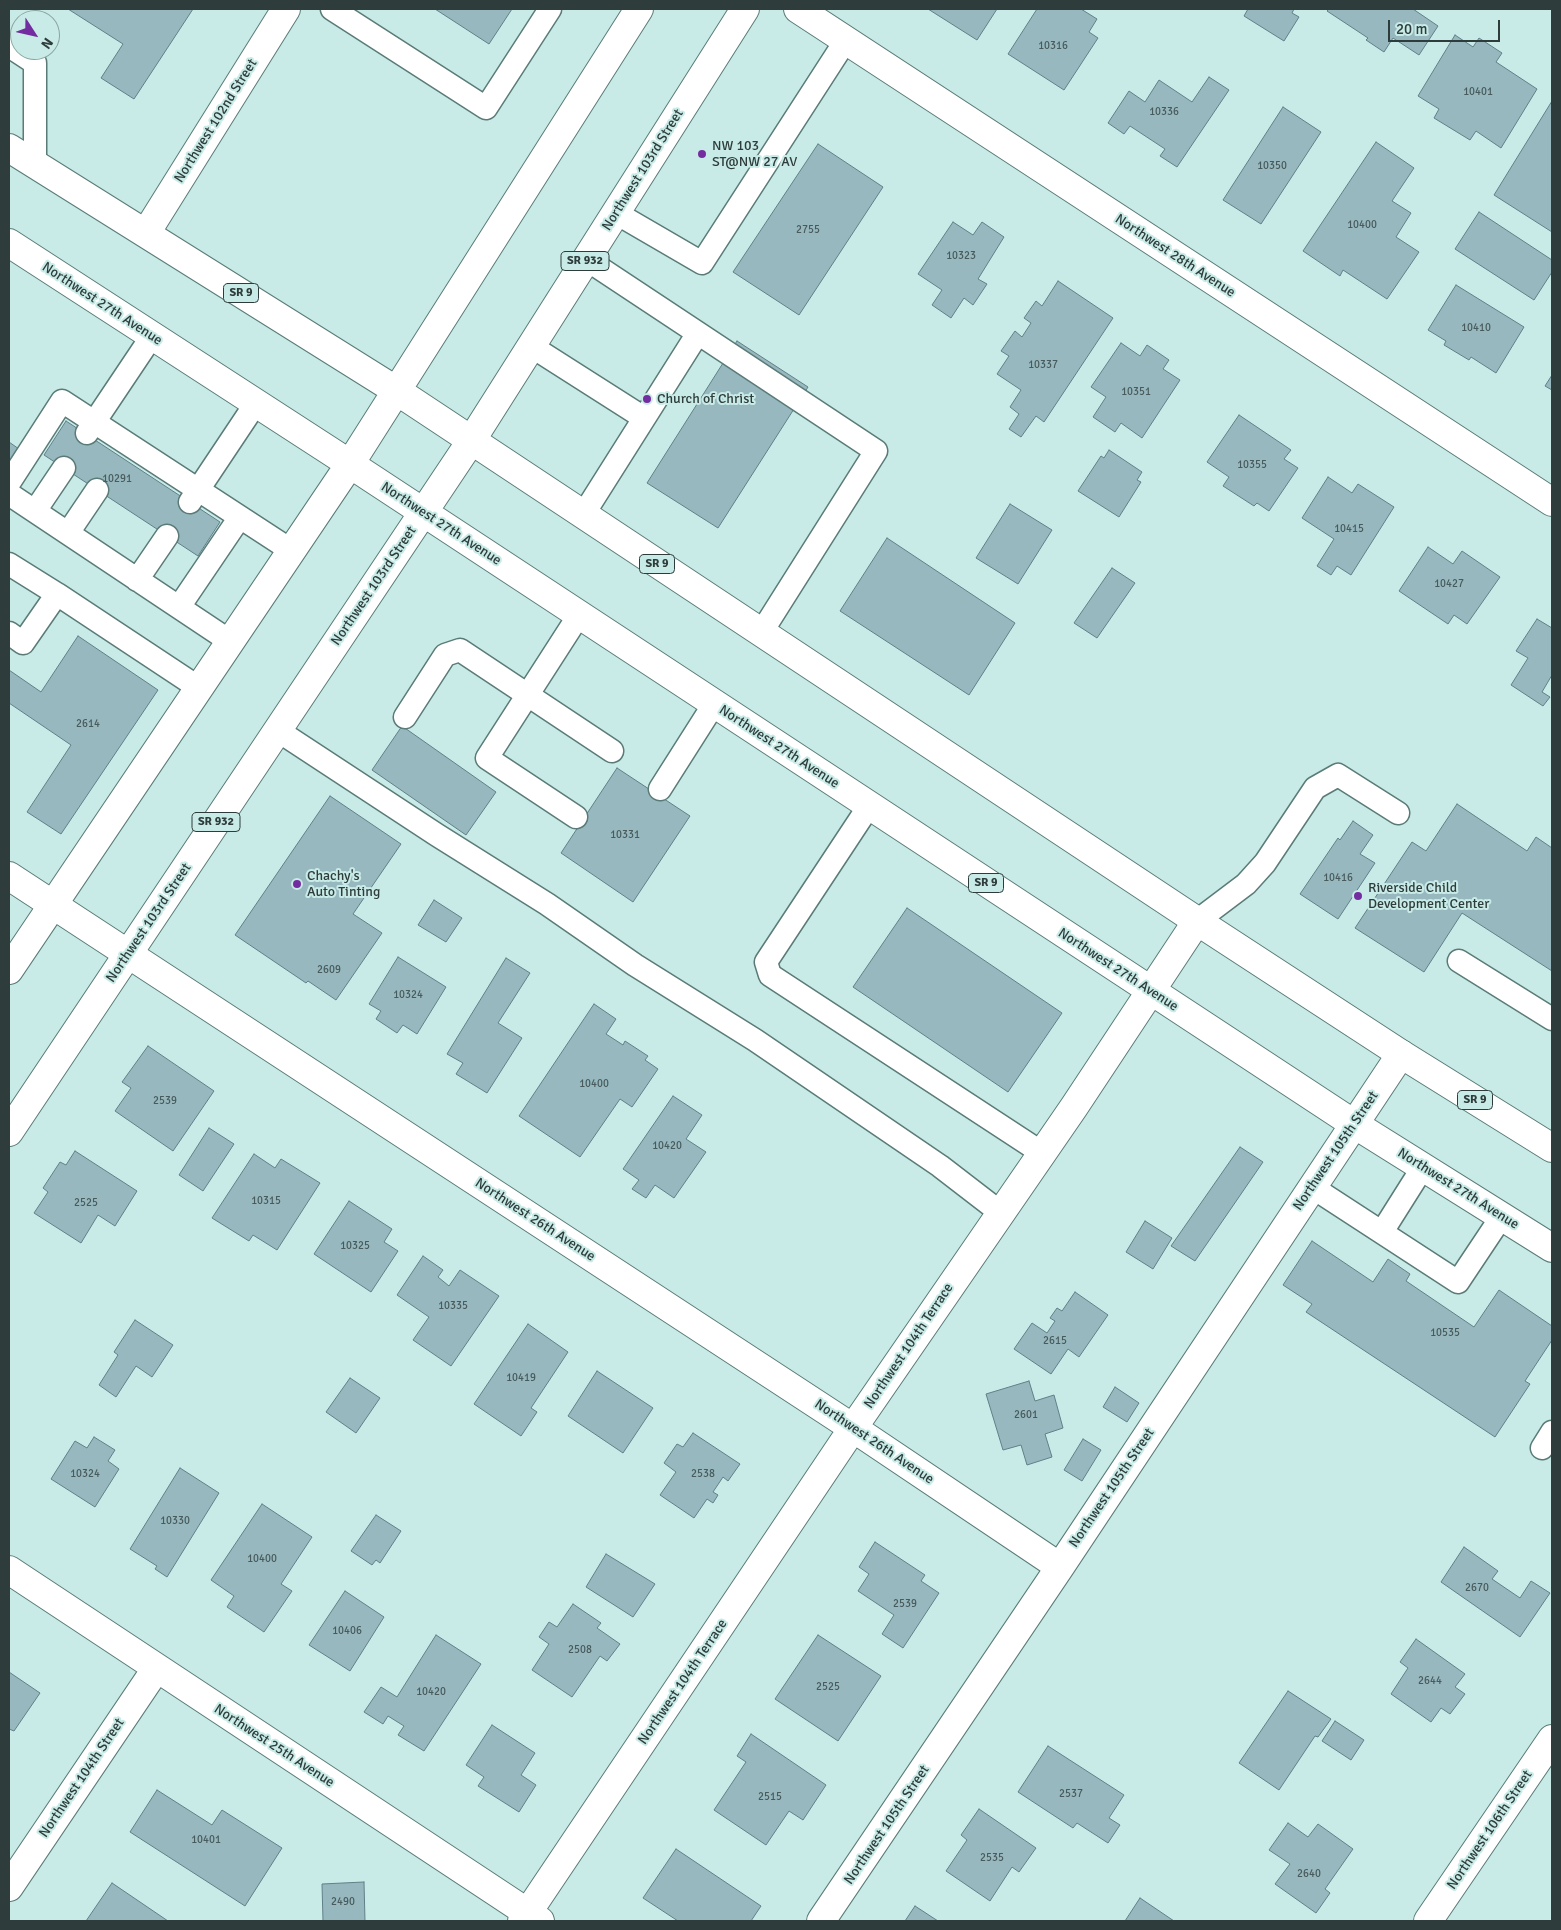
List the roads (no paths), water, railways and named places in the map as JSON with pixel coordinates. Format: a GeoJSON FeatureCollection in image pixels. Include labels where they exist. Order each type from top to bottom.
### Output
{"type":"FeatureCollection","features":[{"type":"Feature","properties":{"kind":"main road","name":"Northwest 102nd Street"},"geometry":{"type":"LineString","coordinates":[[146,233],[286,9]]}},
{"type":"Feature","properties":{"kind":"main road"},"geometry":{"type":"LineString","coordinates":[[9,970],[350,464],[639,9]]}},
{"type":"Feature","properties":{"kind":"main road","name":"Northwest 103rd Street"},"geometry":{"type":"LineString","coordinates":[[9,1132],[471,441],[745,9]]}},
{"type":"Feature","properties":{"kind":"main road","name":"Northwest 28th Avenue"},"geometry":{"type":"LineString","coordinates":[[798,9],[1552,502]]}},
{"type":"Feature","properties":{"kind":"main road","name":"SR 9"},"geometry":{"type":"LineString","coordinates":[[9,148],[397,392],[1196,921],[1401,1054],[1552,1148]]}},
{"type":"Feature","properties":{"kind":"main road","name":"Northwest 27th Avenue"},"geometry":{"type":"LineString","coordinates":[[9,244],[350,464],[1354,1124],[1552,1248]]}},
{"type":"Feature","properties":{"kind":"main road","name":"Northwest 26th Avenue"},"geometry":{"type":"LineString","coordinates":[[9,876],[853,1428],[1060,1566]]}},
{"type":"Feature","properties":{"kind":"main road","name":"Northwest 104th Terrace"},"geometry":{"type":"LineString","coordinates":[[530,1919],[853,1428],[1042,1153],[1196,921]]}},
{"type":"Feature","properties":{"kind":"main road","name":"Northwest 105th Street"},"geometry":{"type":"LineString","coordinates":[[821,1921],[1401,1054]]}},
{"type":"Feature","properties":{"kind":"main road","name":"Northwest 25th Avenue"},"geometry":{"type":"LineString","coordinates":[[9,1570],[530,1919]]}},
{"type":"Feature","properties":{"kind":"main road","name":"Northwest 104th Street"},"geometry":{"type":"LineString","coordinates":[[9,1888],[156,1669]]}},
{"type":"Feature","properties":{"kind":"main road","name":"Northwest 106th Street"},"geometry":{"type":"LineString","coordinates":[[1428,1921],[1552,1739]]}},
{"type":"Feature","properties":{"kind":"lane"},"geometry":{"type":"LineString","coordinates":[[332,9],[486,108],[550,9]]}},
{"type":"Feature","properties":{"kind":"lane"},"geometry":{"type":"LineString","coordinates":[[616,213],[702,263],[846,40]]}},
{"type":"Feature","properties":{"kind":"lane"},"geometry":{"type":"LineString","coordinates":[[9,46],[35,63],[34,164]]}},
{"type":"Feature","properties":{"kind":"lane"},"geometry":{"type":"LineString","coordinates":[[586,259],[876,451],[761,634]]}},
{"type":"Feature","properties":{"kind":"lane"},"geometry":{"type":"LineString","coordinates":[[583,515],[698,334]]}},
{"type":"Feature","properties":{"kind":"lane"},"geometry":{"type":"LineString","coordinates":[[90,428],[152,336]]}},
{"type":"Feature","properties":{"kind":"lane"},"geometry":{"type":"LineString","coordinates":[[531,346],[644,418]]}},
{"type":"Feature","properties":{"kind":"lane"},"geometry":{"type":"LineString","coordinates":[[9,484],[62,401],[90,428],[194,496],[240,517],[292,551]]}},
{"type":"Feature","properties":{"kind":"lane"},"geometry":{"type":"LineString","coordinates":[[194,496],[256,403]]}},
{"type":"Feature","properties":{"kind":"lane"},"geometry":{"type":"LineString","coordinates":[[35,511],[64,468]]}},
{"type":"Feature","properties":{"kind":"lane"},"geometry":{"type":"LineString","coordinates":[[68,533],[97,490]]}},
{"type":"Feature","properties":{"kind":"lane"},"geometry":{"type":"LineString","coordinates":[[9,494],[231,642]]}},
{"type":"Feature","properties":{"kind":"lane"},"geometry":{"type":"LineString","coordinates":[[179,607],[240,517]]}},
{"type":"Feature","properties":{"kind":"lane"},"geometry":{"type":"LineString","coordinates":[[137,580],[167,536]]}},
{"type":"Feature","properties":{"kind":"lane"},"geometry":{"type":"LineString","coordinates":[[9,564],[199,688]]}},
{"type":"Feature","properties":{"kind":"lane"},"geometry":{"type":"LineString","coordinates":[[9,633],[24,643],[57,594]]}},
{"type":"Feature","properties":{"kind":"lane"},"geometry":{"type":"LineString","coordinates":[[576,817],[486,758],[580,615]]}},
{"type":"Feature","properties":{"kind":"lane"},"geometry":{"type":"LineString","coordinates":[[405,717],[446,655],[460,650],[612,751]]}},
{"type":"Feature","properties":{"kind":"lane"},"geometry":{"type":"LineString","coordinates":[[660,789],[714,704]]}},
{"type":"Feature","properties":{"kind":"lane"},"geometry":{"type":"LineString","coordinates":[[277,730],[437,835],[547,904],[635,965],[755,1040],[940,1166],[1000,1213]]}},
{"type":"Feature","properties":{"kind":"lane"},"geometry":{"type":"LineString","coordinates":[[1196,921],[1246,884],[1264,863],[1315,788],[1338,774],[1398,813]]}},
{"type":"Feature","properties":{"kind":"lane"},"geometry":{"type":"LineString","coordinates":[[869,806],[766,962],[770,975],[1042,1153]]}},
{"type":"Feature","properties":{"kind":"lane"},"geometry":{"type":"LineString","coordinates":[[1459,961],[1552,1019]]}},
{"type":"Feature","properties":{"kind":"lane"},"geometry":{"type":"LineString","coordinates":[[1382,1232],[1423,1167]]}},
{"type":"Feature","properties":{"kind":"lane"},"geometry":{"type":"LineString","coordinates":[[1312,1187],[1458,1282],[1502,1216]]}},
{"type":"Feature","properties":{"kind":"place","name":"NW 103 ST@NW 27 AV"},"geometry":{"type":"Point","coordinates":[702,154]}},
{"type":"Feature","properties":{"kind":"place","name":"Church of Christ"},"geometry":{"type":"Point","coordinates":[647,399]}},
{"type":"Feature","properties":{"kind":"place","name":"Chachy's Auto Tinting"},"geometry":{"type":"Point","coordinates":[297,884]}},
{"type":"Feature","properties":{"kind":"place","name":"Riverside Child Development Center"},"geometry":{"type":"Point","coordinates":[1358,896]}}]}
